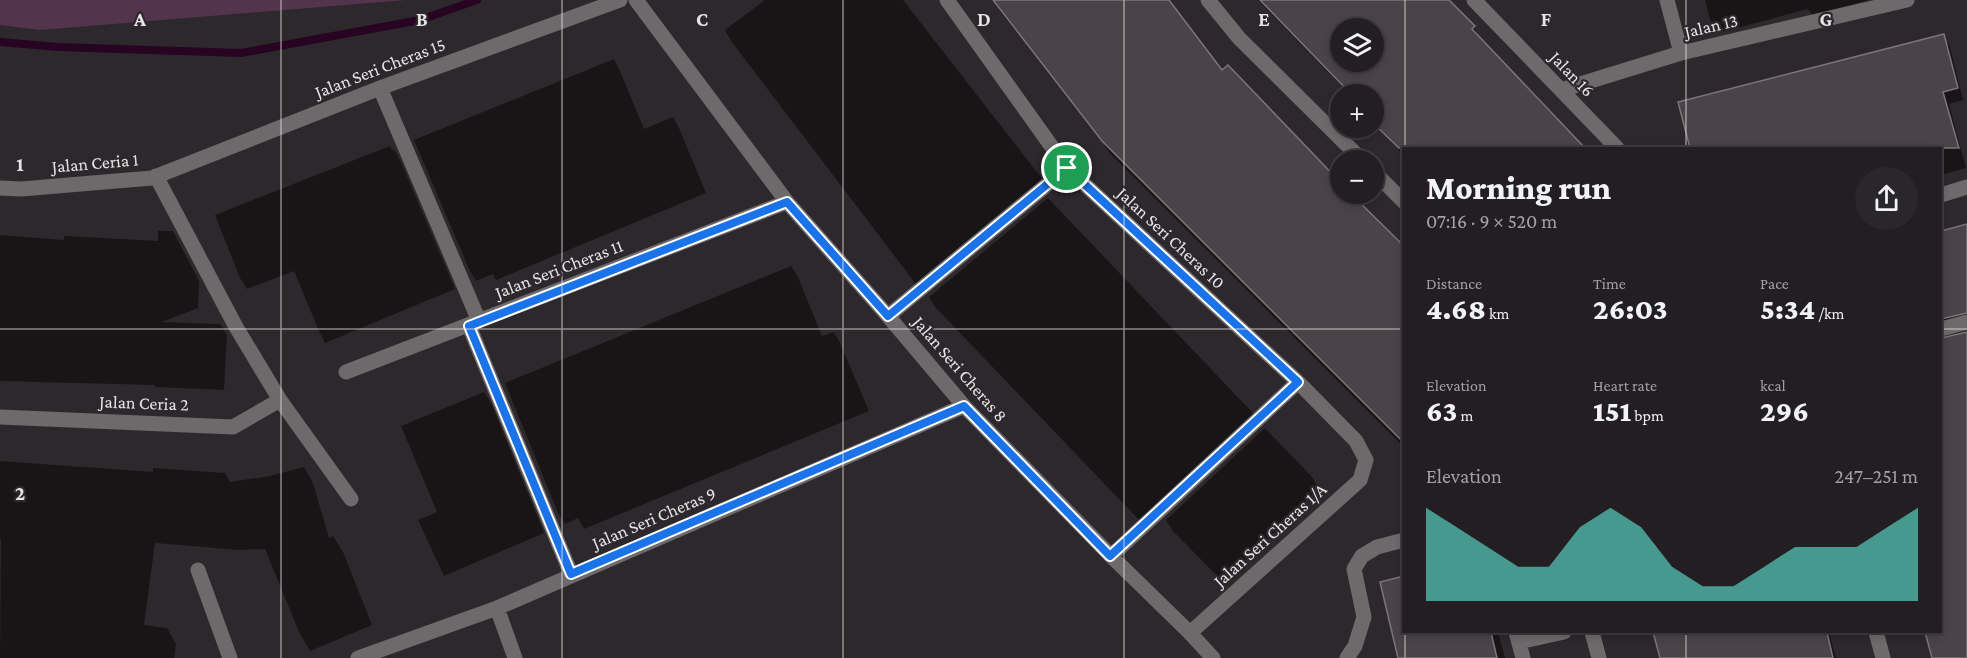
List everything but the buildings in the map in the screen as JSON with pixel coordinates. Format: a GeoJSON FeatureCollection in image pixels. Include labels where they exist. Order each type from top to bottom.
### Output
{"type":"FeatureCollection","features":[{"type":"Feature","properties":{"kind":"street","name":"Jalan Seri Cheras 15"},"geometry":{"type":"LineString","coordinates":[[156,176],[380,88],[620,0]]}},
{"type":"Feature","properties":{"kind":"street","name":"Jalan Seri Cheras 8"},"geometry":{"type":"LineString","coordinates":[[636,0],[787,202],[964,406],[1213,658]]}},
{"type":"Feature","properties":{"kind":"street","name":"Jalan Seri Cheras 10"},"geometry":{"type":"LineString","coordinates":[[947,0],[1067,168],[1298,382],[1356,441],[1366,460]]}},
{"type":"Feature","properties":{"kind":"street"},"geometry":{"type":"LineString","coordinates":[[1208,0],[1239,38],[1352,150]]}},
{"type":"Feature","properties":{"kind":"street","name":"Jalan 16"},"geometry":{"type":"LineString","coordinates":[[1474,0],[1616,147]]}},
{"type":"Feature","properties":{"kind":"street"},"geometry":{"type":"LineString","coordinates":[[1667,0],[1682,53]]}},
{"type":"Feature","properties":{"kind":"street","name":"Jalan 13"},"geometry":{"type":"LineString","coordinates":[[1561,90],[1682,53],[1907,0]]}},
{"type":"Feature","properties":{"kind":"street"},"geometry":{"type":"LineString","coordinates":[[380,88],[571,574]]}},
{"type":"Feature","properties":{"kind":"street"},"geometry":{"type":"LineString","coordinates":[[888,316],[1067,168]]}},
{"type":"Feature","properties":{"kind":"street"},"geometry":{"type":"LineString","coordinates":[[156,176],[236,327],[280,400],[351,499]]}},
{"type":"Feature","properties":{"kind":"street","name":"Jalan Ceria 1"},"geometry":{"type":"LineString","coordinates":[[0,188],[21,189],[156,176]]}},
{"type":"Feature","properties":{"kind":"street"},"geometry":{"type":"LineString","coordinates":[[1384,182],[1402,200]]}},
{"type":"Feature","properties":{"kind":"street"},"geometry":{"type":"LineString","coordinates":[[1942,195],[1967,187]]}},
{"type":"Feature","properties":{"kind":"street","name":"Jalan Seri Cheras 11"},"geometry":{"type":"LineString","coordinates":[[346,372],[787,202]]}},
{"type":"Feature","properties":{"kind":"street"},"geometry":{"type":"LineString","coordinates":[[1942,329],[1967,322]]}},
{"type":"Feature","properties":{"kind":"street"},"geometry":{"type":"LineString","coordinates":[[1110,556],[1298,382]]}},
{"type":"Feature","properties":{"kind":"street","name":"Jalan Ceria 2"},"geometry":{"type":"LineString","coordinates":[[0,417],[233,427],[280,400]]}},
{"type":"Feature","properties":{"kind":"street","name":"Jalan Seri Cheras 9"},"geometry":{"type":"LineString","coordinates":[[358,658],[497,608],[571,574],[964,406]]}},
{"type":"Feature","properties":{"kind":"street","name":"Jalan Seri Cheras 1/A"},"geometry":{"type":"LineString","coordinates":[[1190,633],[1360,480],[1366,460]]}},
{"type":"Feature","properties":{"kind":"street"},"geometry":{"type":"LineString","coordinates":[[1347,658],[1355,646],[1364,617],[1354,569],[1362,556],[1377,547],[1402,541]]}},
{"type":"Feature","properties":{"kind":"street"},"geometry":{"type":"LineString","coordinates":[[198,570],[230,658]]}},
{"type":"Feature","properties":{"kind":"street"},"geometry":{"type":"LineString","coordinates":[[497,608],[515,658]]}},
{"type":"Feature","properties":{"kind":"street"},"geometry":{"type":"LineString","coordinates":[[1523,658],[1518,637],[1555,633]]}},
{"type":"Feature","properties":{"kind":"street"},"geometry":{"type":"LineString","coordinates":[[1592,633],[1599,658]]}},
{"type":"Feature","properties":{"kind":"street"},"geometry":{"type":"LineString","coordinates":[[1876,633],[1883,658]]}},
{"type":"Feature","properties":{"kind":"shaded area"},"geometry":{"type":"Polygon","coordinates":[[[0,0],[406,0],[40,30],[0,25],[0,0]]]}},
{"type":"Feature","properties":{"kind":"waterway"},"geometry":{"type":"LineString","coordinates":[[0,42],[58,47],[241,53],[420,20],[477,0]]}},
{"type":"Feature","properties":{"kind":"route"},"geometry":{"type":"LineString","coordinates":[[1067,168],[1298,382],[1110,556],[964,406],[571,574],[469,326],[787,202],[888,316],[1067,168]]}}]}
